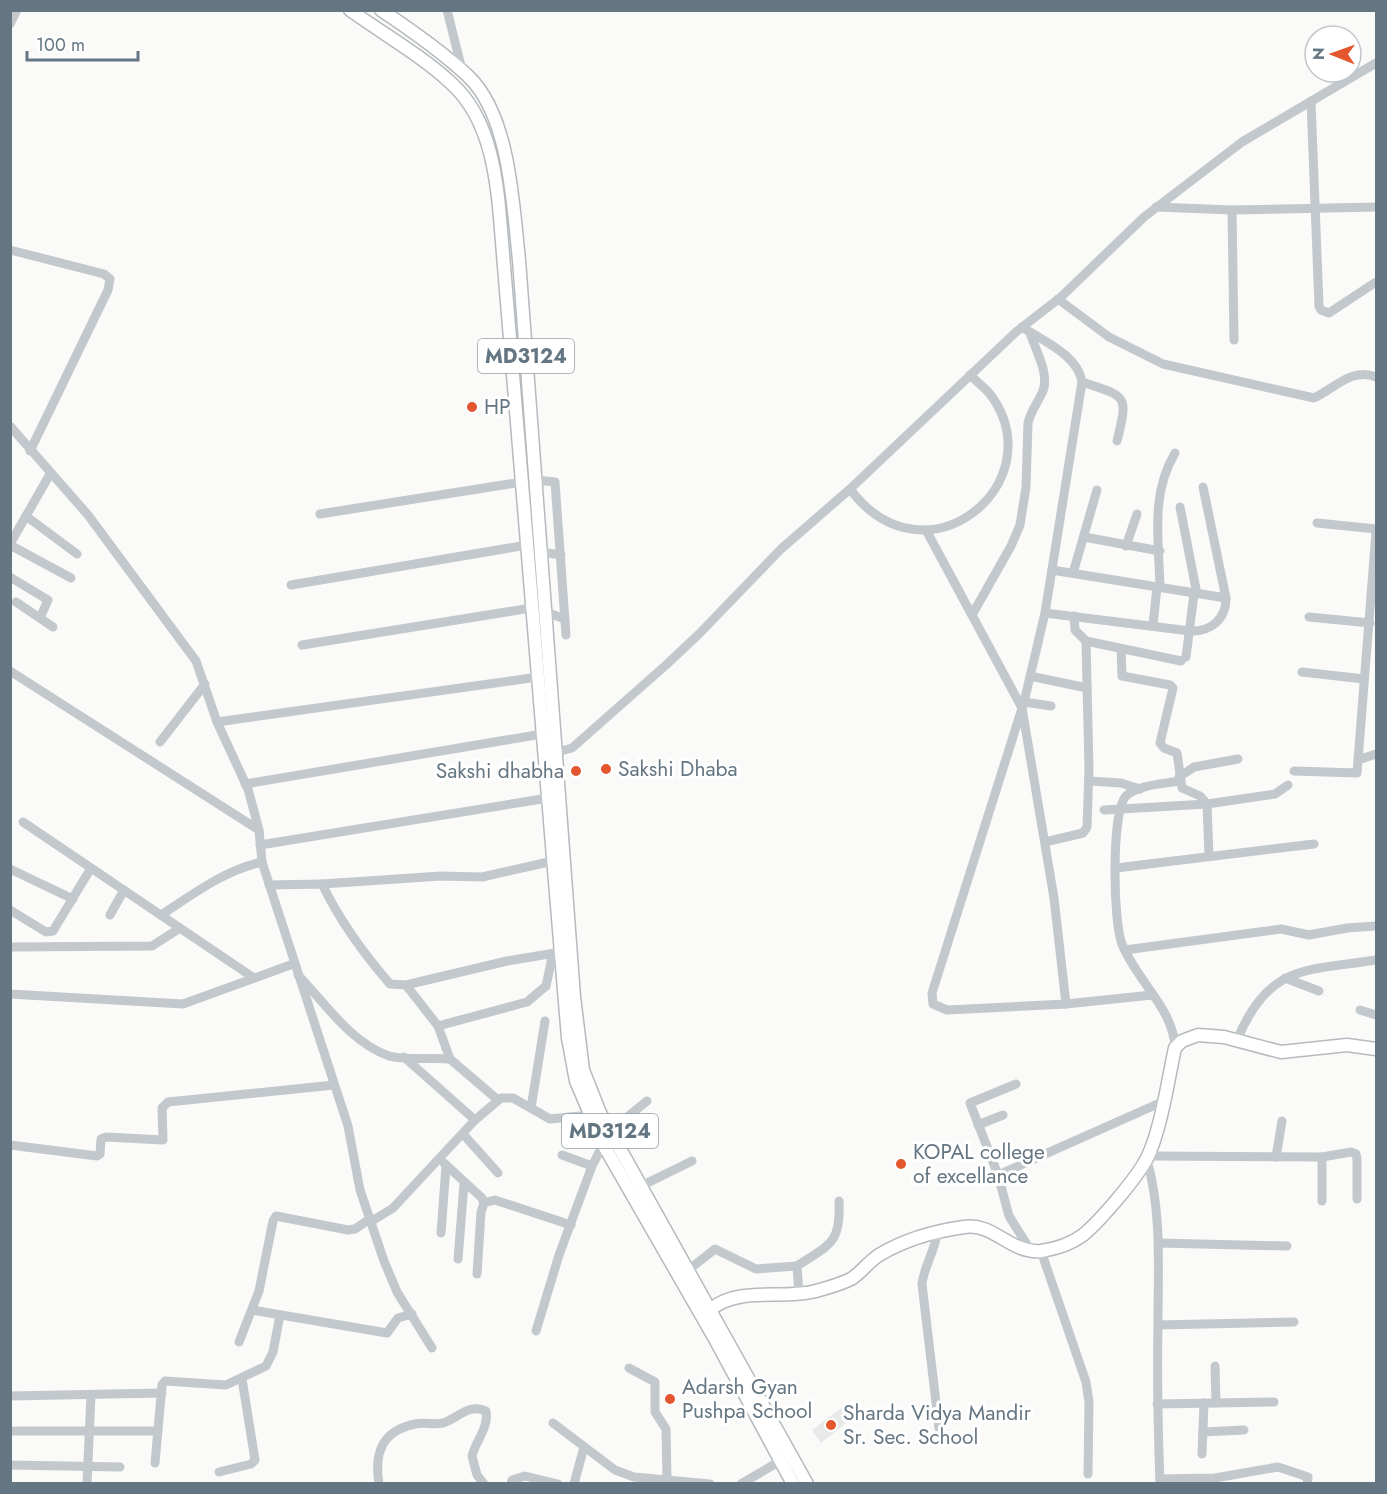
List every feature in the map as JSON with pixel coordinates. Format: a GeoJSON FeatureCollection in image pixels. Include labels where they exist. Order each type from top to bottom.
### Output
{"type":"FeatureCollection","features":[{"type":"Feature","properties":{"kind":"main road","name":"MD3124"},"geometry":{"type":"LineString","coordinates":[[350,10],[451,82],[466,99],[479,123],[496,183],[542,734],[550,754]]}},
{"type":"Feature","properties":{"kind":"main road","name":"MD3124"},"geometry":{"type":"LineString","coordinates":[[381,10],[463,72],[483,96],[492,114],[510,183],[519,260],[543,567],[550,754],[562,840],[583,1070],[610,1131],[639,1187],[711,1310],[766,1421]]}},
{"type":"Feature","properties":{"kind":"main road"},"geometry":{"type":"LineString","coordinates":[[529,568],[543,567]]}},
{"type":"Feature","properties":{"kind":"main road"},"geometry":{"type":"LineString","coordinates":[[550,754],[548,798],[554,861],[557,953],[576,1081],[603,1144],[715,1339],[779,1445],[807,1484]]}},
{"type":"Feature","properties":{"kind":"main road"},"geometry":{"type":"LineString","coordinates":[[711,1310],[726,1299],[799,1293],[851,1278],[877,1257],[896,1246],[937,1233],[978,1227],[1010,1244],[1036,1251],[1064,1245],[1083,1235],[1110,1206],[1148,1158],[1175,1048],[1182,1041],[1198,1035],[1237,1040],[1281,1052],[1347,1045],[1377,1049]]}},
{"type":"Feature","properties":{"kind":"main road"},"geometry":{"type":"LineString","coordinates":[[779,1445],[780,1461],[793,1484]]}},
{"type":"Feature","properties":{"kind":"street"},"geometry":{"type":"LineString","coordinates":[[10,24],[17,10]]}},
{"type":"Feature","properties":{"kind":"street"},"geometry":{"type":"LineString","coordinates":[[447,10],[463,72]]}},
{"type":"Feature","properties":{"kind":"street"},"geometry":{"type":"LineString","coordinates":[[550,754],[572,748],[666,664],[699,634],[781,549],[850,489],[970,375],[1026,328],[1156,207],[1242,142],[1377,63]]}},
{"type":"Feature","properties":{"kind":"street"},"geometry":{"type":"LineString","coordinates":[[1311,101],[1321,310],[1329,313],[1377,282]]}},
{"type":"Feature","properties":{"kind":"street"},"geometry":{"type":"LineString","coordinates":[[1156,207],[1232,210],[1377,207]]}},
{"type":"Feature","properties":{"kind":"street"},"geometry":{"type":"LineString","coordinates":[[1232,210],[1234,340]]}},
{"type":"Feature","properties":{"kind":"street"},"geometry":{"type":"LineString","coordinates":[[10,250],[104,274],[110,279],[108,290],[30,451]]}},
{"type":"Feature","properties":{"kind":"street"},"geometry":{"type":"LineString","coordinates":[[1058,299],[1109,337],[1163,364],[1314,398],[1349,376],[1365,373],[1377,378]]}},
{"type":"Feature","properties":{"kind":"street"},"geometry":{"type":"LineString","coordinates":[[1026,328],[1072,360],[1080,370],[1082,382],[1045,613],[1030,676],[932,998],[933,1004],[947,1010],[1066,1004],[1152,995]]}},
{"type":"Feature","properties":{"kind":"street"},"geometry":{"type":"LineString","coordinates":[[972,615],[1011,546],[1023,509],[1028,423],[1030,412],[1042,394],[1045,378],[1026,328]]}},
{"type":"Feature","properties":{"kind":"street"},"geometry":{"type":"LineString","coordinates":[[850,489],[875,515],[891,524],[926,530],[952,525],[975,512],[993,493],[1004,469],[1007,442],[1002,416],[989,393],[970,375]]}},
{"type":"Feature","properties":{"kind":"street"},"geometry":{"type":"LineString","coordinates":[[1082,382],[1116,394],[1121,398],[1125,409],[1117,441]]}},
{"type":"Feature","properties":{"kind":"street"},"geometry":{"type":"LineString","coordinates":[[10,426],[88,515],[196,661],[217,722],[245,784],[259,830],[262,862],[348,1126],[360,1190],[397,1292],[432,1348]]}},
{"type":"Feature","properties":{"kind":"street"},"geometry":{"type":"LineString","coordinates":[[1153,625],[1160,551],[1158,518],[1161,479],[1175,453]]}},
{"type":"Feature","properties":{"kind":"street"},"geometry":{"type":"LineString","coordinates":[[50,474],[10,545],[71,578]]}},
{"type":"Feature","properties":{"kind":"street"},"geometry":{"type":"LineString","coordinates":[[536,480],[555,482],[566,635]]}},
{"type":"Feature","properties":{"kind":"street"},"geometry":{"type":"LineString","coordinates":[[320,514],[522,482]]}},
{"type":"Feature","properties":{"kind":"street"},"geometry":{"type":"LineString","coordinates":[[1045,613],[1190,631],[1204,631],[1213,626],[1224,612],[1226,598],[1203,487]]}},
{"type":"Feature","properties":{"kind":"street"},"geometry":{"type":"LineString","coordinates":[[1073,573],[1097,490]]}},
{"type":"Feature","properties":{"kind":"street"},"geometry":{"type":"LineString","coordinates":[[1074,616],[1075,630],[1086,641],[1184,659],[1195,594],[1180,507]]}},
{"type":"Feature","properties":{"kind":"street"},"geometry":{"type":"LineString","coordinates":[[1126,546],[1137,514]]}},
{"type":"Feature","properties":{"kind":"street"},"geometry":{"type":"LineString","coordinates":[[26,516],[77,554]]}},
{"type":"Feature","properties":{"kind":"street"},"geometry":{"type":"LineString","coordinates":[[1294,771],[1357,773],[1377,530],[1317,523]]}},
{"type":"Feature","properties":{"kind":"street"},"geometry":{"type":"LineString","coordinates":[[926,530],[1023,705],[1045,842],[1066,1004]]}},
{"type":"Feature","properties":{"kind":"street"},"geometry":{"type":"LineString","coordinates":[[1084,537],[1160,551]]}},
{"type":"Feature","properties":{"kind":"street"},"geometry":{"type":"LineString","coordinates":[[291,585],[527,545]]}},
{"type":"Feature","properties":{"kind":"street"},"geometry":{"type":"LineString","coordinates":[[541,552],[561,555]]}},
{"type":"Feature","properties":{"kind":"street"},"geometry":{"type":"LineString","coordinates":[[1052,570],[1226,598]]}},
{"type":"Feature","properties":{"kind":"street"},"geometry":{"type":"LineString","coordinates":[[10,577],[48,600],[40,618]]}},
{"type":"Feature","properties":{"kind":"street"},"geometry":{"type":"LineString","coordinates":[[16,602],[53,627]]}},
{"type":"Feature","properties":{"kind":"street"},"geometry":{"type":"LineString","coordinates":[[302,645],[531,608]]}},
{"type":"Feature","properties":{"kind":"street"},"geometry":{"type":"LineString","coordinates":[[546,612],[565,618]]}},
{"type":"Feature","properties":{"kind":"street"},"geometry":{"type":"LineString","coordinates":[[1309,617],[1370,623]]}},
{"type":"Feature","properties":{"kind":"street"},"geometry":{"type":"LineString","coordinates":[[1045,842],[1086,831],[1089,782],[1086,641]]}},
{"type":"Feature","properties":{"kind":"street"},"geometry":{"type":"LineString","coordinates":[[1121,649],[1122,676],[1170,685],[1173,688],[1160,739],[1164,748],[1178,753],[1179,779],[1182,788],[1194,792],[1207,804],[1209,856]]}},
{"type":"Feature","properties":{"kind":"street"},"geometry":{"type":"LineString","coordinates":[[10,671],[259,830]]}},
{"type":"Feature","properties":{"kind":"street"},"geometry":{"type":"LineString","coordinates":[[1302,672],[1364,679]]}},
{"type":"Feature","properties":{"kind":"street"},"geometry":{"type":"LineString","coordinates":[[1030,676],[1087,688]]}},
{"type":"Feature","properties":{"kind":"street"},"geometry":{"type":"LineString","coordinates":[[217,722],[538,677]]}},
{"type":"Feature","properties":{"kind":"street"},"geometry":{"type":"LineString","coordinates":[[160,742],[205,684]]}},
{"type":"Feature","properties":{"kind":"street"},"geometry":{"type":"LineString","coordinates":[[1023,705],[1051,706]]}},
{"type":"Feature","properties":{"kind":"street"},"geometry":{"type":"LineString","coordinates":[[245,784],[542,734]]}},
{"type":"Feature","properties":{"kind":"street"},"geometry":{"type":"LineString","coordinates":[[1358,760],[1377,754]]}},
{"type":"Feature","properties":{"kind":"street"},"geometry":{"type":"LineString","coordinates":[[1175,1048],[1172,1026],[1125,950],[1118,929],[1116,868],[1119,811],[1125,797],[1140,789],[1179,779],[1194,767],[1238,759]]}},
{"type":"Feature","properties":{"kind":"street"},"geometry":{"type":"LineString","coordinates":[[1089,782],[1121,783],[1140,789]]}},
{"type":"Feature","properties":{"kind":"street"},"geometry":{"type":"LineString","coordinates":[[1104,810],[1119,811],[1207,804],[1275,794],[1288,785]]}},
{"type":"Feature","properties":{"kind":"street"},"geometry":{"type":"LineString","coordinates":[[260,845],[548,798]]}},
{"type":"Feature","properties":{"kind":"street"},"geometry":{"type":"LineString","coordinates":[[24,822],[254,978]]}},
{"type":"Feature","properties":{"kind":"street"},"geometry":{"type":"LineString","coordinates":[[1116,868],[1314,844]]}},
{"type":"Feature","properties":{"kind":"street"},"geometry":{"type":"LineString","coordinates":[[269,885],[441,876],[482,877],[554,861]]}},
{"type":"Feature","properties":{"kind":"street"},"geometry":{"type":"LineString","coordinates":[[161,915],[224,874],[236,868],[262,862]]}},
{"type":"Feature","properties":{"kind":"street"},"geometry":{"type":"LineString","coordinates":[[10,910],[46,932],[53,931],[91,868]]}},
{"type":"Feature","properties":{"kind":"street"},"geometry":{"type":"LineString","coordinates":[[10,869],[73,899]]}},
{"type":"Feature","properties":{"kind":"street"},"geometry":{"type":"LineString","coordinates":[[322,884],[338,916],[390,984],[406,984],[557,953],[546,987],[527,1002],[438,1026]]}},
{"type":"Feature","properties":{"kind":"street"},"geometry":{"type":"LineString","coordinates":[[110,915],[124,890]]}},
{"type":"Feature","properties":{"kind":"street"},"geometry":{"type":"LineString","coordinates":[[1125,950],[1281,929],[1309,935],[1347,928],[1377,926]]}},
{"type":"Feature","properties":{"kind":"street"},"geometry":{"type":"LineString","coordinates":[[10,947],[152,946],[180,928]]}},
{"type":"Feature","properties":{"kind":"street"},"geometry":{"type":"LineString","coordinates":[[1237,1040],[1256,1004],[1285,978],[1314,967],[1377,960]]}},
{"type":"Feature","properties":{"kind":"street"},"geometry":{"type":"LineString","coordinates":[[10,994],[183,1004],[254,978],[295,968]]}},
{"type":"Feature","properties":{"kind":"street"},"geometry":{"type":"LineString","coordinates":[[295,968],[356,1037],[391,1056],[450,1059]]}},
{"type":"Feature","properties":{"kind":"street"},"geometry":{"type":"LineString","coordinates":[[1285,978],[1319,991]]}},
{"type":"Feature","properties":{"kind":"street"},"geometry":{"type":"LineString","coordinates":[[406,984],[438,1026],[450,1059],[498,1100]]}},
{"type":"Feature","properties":{"kind":"street"},"geometry":{"type":"LineString","coordinates":[[1360,1010],[1377,1016]]}},
{"type":"Feature","properties":{"kind":"street"},"geometry":{"type":"LineString","coordinates":[[531,1108],[545,1021]]}},
{"type":"Feature","properties":{"kind":"street"},"geometry":{"type":"LineString","coordinates":[[404,1057],[475,1120]]}},
{"type":"Feature","properties":{"kind":"street"},"geometry":{"type":"LineString","coordinates":[[1016,1084],[971,1101],[998,1175],[1009,1216],[1036,1251],[1086,1382],[1089,1402],[1088,1474]]}},
{"type":"Feature","properties":{"kind":"street"},"geometry":{"type":"LineString","coordinates":[[10,1145],[97,1156],[100,1154],[101,1139],[106,1137],[163,1140],[162,1108],[168,1102],[334,1085]]}},
{"type":"Feature","properties":{"kind":"street"},"geometry":{"type":"LineString","coordinates":[[239,1342],[259,1291],[273,1221],[276,1216],[348,1230],[355,1229],[393,1209],[443,1163],[475,1120],[498,1100],[513,1098],[550,1119],[590,1115]]}},
{"type":"Feature","properties":{"kind":"street"},"geometry":{"type":"LineString","coordinates":[[536,1330],[571,1225],[603,1144],[610,1131],[647,1101]]}},
{"type":"Feature","properties":{"kind":"street"},"geometry":{"type":"LineString","coordinates":[[998,1175],[1162,1102]]}},
{"type":"Feature","properties":{"kind":"street"},"geometry":{"type":"LineString","coordinates":[[978,1125],[1003,1115]]}},
{"type":"Feature","properties":{"kind":"street"},"geometry":{"type":"LineString","coordinates":[[1276,1157],[1282,1121]]}},
{"type":"Feature","properties":{"kind":"street"},"geometry":{"type":"LineString","coordinates":[[463,1134],[498,1173]]}},
{"type":"Feature","properties":{"kind":"street"},"geometry":{"type":"LineString","coordinates":[[1307,1484],[1308,1477],[1278,1467],[1215,1478],[1160,1481],[1157,1404],[1159,1243],[1155,1196],[1148,1158],[1322,1157],[1351,1152],[1356,1154],[1357,1199]]}},
{"type":"Feature","properties":{"kind":"street"},"geometry":{"type":"LineString","coordinates":[[562,1155],[592,1167]]}},
{"type":"Feature","properties":{"kind":"street"},"geometry":{"type":"LineString","coordinates":[[1322,1157],[1322,1201]]}},
{"type":"Feature","properties":{"kind":"street"},"geometry":{"type":"LineString","coordinates":[[639,1187],[692,1161]]}},
{"type":"Feature","properties":{"kind":"street"},"geometry":{"type":"LineString","coordinates":[[443,1163],[482,1198],[484,1203],[481,1212],[477,1274]]}},
{"type":"Feature","properties":{"kind":"street"},"geometry":{"type":"LineString","coordinates":[[441,1233],[443,1163]]}},
{"type":"Feature","properties":{"kind":"street"},"geometry":{"type":"LineString","coordinates":[[458,1258],[464,1184]]}},
{"type":"Feature","properties":{"kind":"street"},"geometry":{"type":"LineString","coordinates":[[484,1203],[495,1200],[571,1225]]}},
{"type":"Feature","properties":{"kind":"street"},"geometry":{"type":"LineString","coordinates":[[687,1271],[715,1249],[756,1269],[797,1266],[833,1242],[840,1222],[839,1201]]}},
{"type":"Feature","properties":{"kind":"street"},"geometry":{"type":"LineString","coordinates":[[937,1233],[936,1246],[923,1274],[922,1284],[939,1428]]}},
{"type":"Feature","properties":{"kind":"street"},"geometry":{"type":"LineString","coordinates":[[1159,1243],[1287,1246]]}},
{"type":"Feature","properties":{"kind":"street"},"geometry":{"type":"LineString","coordinates":[[797,1266],[799,1293]]}},
{"type":"Feature","properties":{"kind":"street"},"geometry":{"type":"LineString","coordinates":[[252,1310],[387,1333],[398,1318],[412,1314]]}},
{"type":"Feature","properties":{"kind":"street"},"geometry":{"type":"LineString","coordinates":[[155,1463],[165,1381],[219,1386],[242,1379],[270,1362],[280,1315]]}},
{"type":"Feature","properties":{"kind":"street"},"geometry":{"type":"LineString","coordinates":[[1158,1325],[1294,1322]]}},
{"type":"Feature","properties":{"kind":"street"},"geometry":{"type":"LineString","coordinates":[[1215,1366],[1216,1403]]}},
{"type":"Feature","properties":{"kind":"street"},"geometry":{"type":"LineString","coordinates":[[629,1368],[655,1382],[655,1412],[666,1429],[667,1479]]}},
{"type":"Feature","properties":{"kind":"street"},"geometry":{"type":"LineString","coordinates":[[219,1472],[251,1464],[255,1460],[242,1379]]}},
{"type":"Feature","properties":{"kind":"street"},"geometry":{"type":"LineString","coordinates":[[10,1396],[162,1394]]}},
{"type":"Feature","properties":{"kind":"street"},"geometry":{"type":"LineString","coordinates":[[87,1484],[91,1395]]}},
{"type":"Feature","properties":{"kind":"street"},"geometry":{"type":"LineString","coordinates":[[1157,1404],[1274,1402]]}},
{"type":"Feature","properties":{"kind":"street"},"geometry":{"type":"LineString","coordinates":[[1202,1454],[1204,1403]]}},
{"type":"Feature","properties":{"kind":"street"},"geometry":{"type":"LineString","coordinates":[[379,1484],[377,1453],[384,1441],[407,1426],[441,1424],[475,1408],[486,1410],[487,1416],[486,1426],[472,1456],[477,1474],[484,1484]]}},
{"type":"Feature","properties":{"kind":"street"},"geometry":{"type":"LineString","coordinates":[[553,1423],[615,1470],[634,1477],[710,1484]]}},
{"type":"Feature","properties":{"kind":"street"},"geometry":{"type":"LineString","coordinates":[[1203,1432],[1244,1430]]}},
{"type":"Feature","properties":{"kind":"street"},"geometry":{"type":"LineString","coordinates":[[10,1431],[158,1431]]}},
{"type":"Feature","properties":{"kind":"street"},"geometry":{"type":"LineString","coordinates":[[574,1484],[584,1447]]}},
{"type":"Feature","properties":{"kind":"street"},"geometry":{"type":"LineString","coordinates":[[741,1484],[780,1461]]}},
{"type":"Feature","properties":{"kind":"street"},"geometry":{"type":"LineString","coordinates":[[10,1465],[120,1467]]}},
{"type":"Feature","properties":{"kind":"street"},"geometry":{"type":"LineString","coordinates":[[511,1484],[517,1476],[525,1476],[558,1484]]}},
{"type":"Feature","properties":{"kind":"shaded area","name":"Sharda Vidya Mandir Sr. Sec. School"},"geometry":{"type":"Polygon","coordinates":[[[841,1408],[850,1420],[821,1443],[812,1430],[841,1408]]]}},
{"type":"Feature","properties":{"kind":"place","name":"HP"},"geometry":{"type":"Point","coordinates":[472,407]}},
{"type":"Feature","properties":{"kind":"place","name":"Sakshi Dhaba"},"geometry":{"type":"Point","coordinates":[606,769]}},
{"type":"Feature","properties":{"kind":"place","name":"Sakshi dhabha"},"geometry":{"type":"Point","coordinates":[576,771]}},
{"type":"Feature","properties":{"kind":"place","name":"KOPAL college of excellance"},"geometry":{"type":"Point","coordinates":[901,1164]}},
{"type":"Feature","properties":{"kind":"place","name":"Adarsh Gyan Pushpa School"},"geometry":{"type":"Point","coordinates":[670,1399]}},
{"type":"Feature","properties":{"kind":"place","name":"Sharda Vidya Mandir Sr. Sec. School"},"geometry":{"type":"Point","coordinates":[831,1425]}}]}
